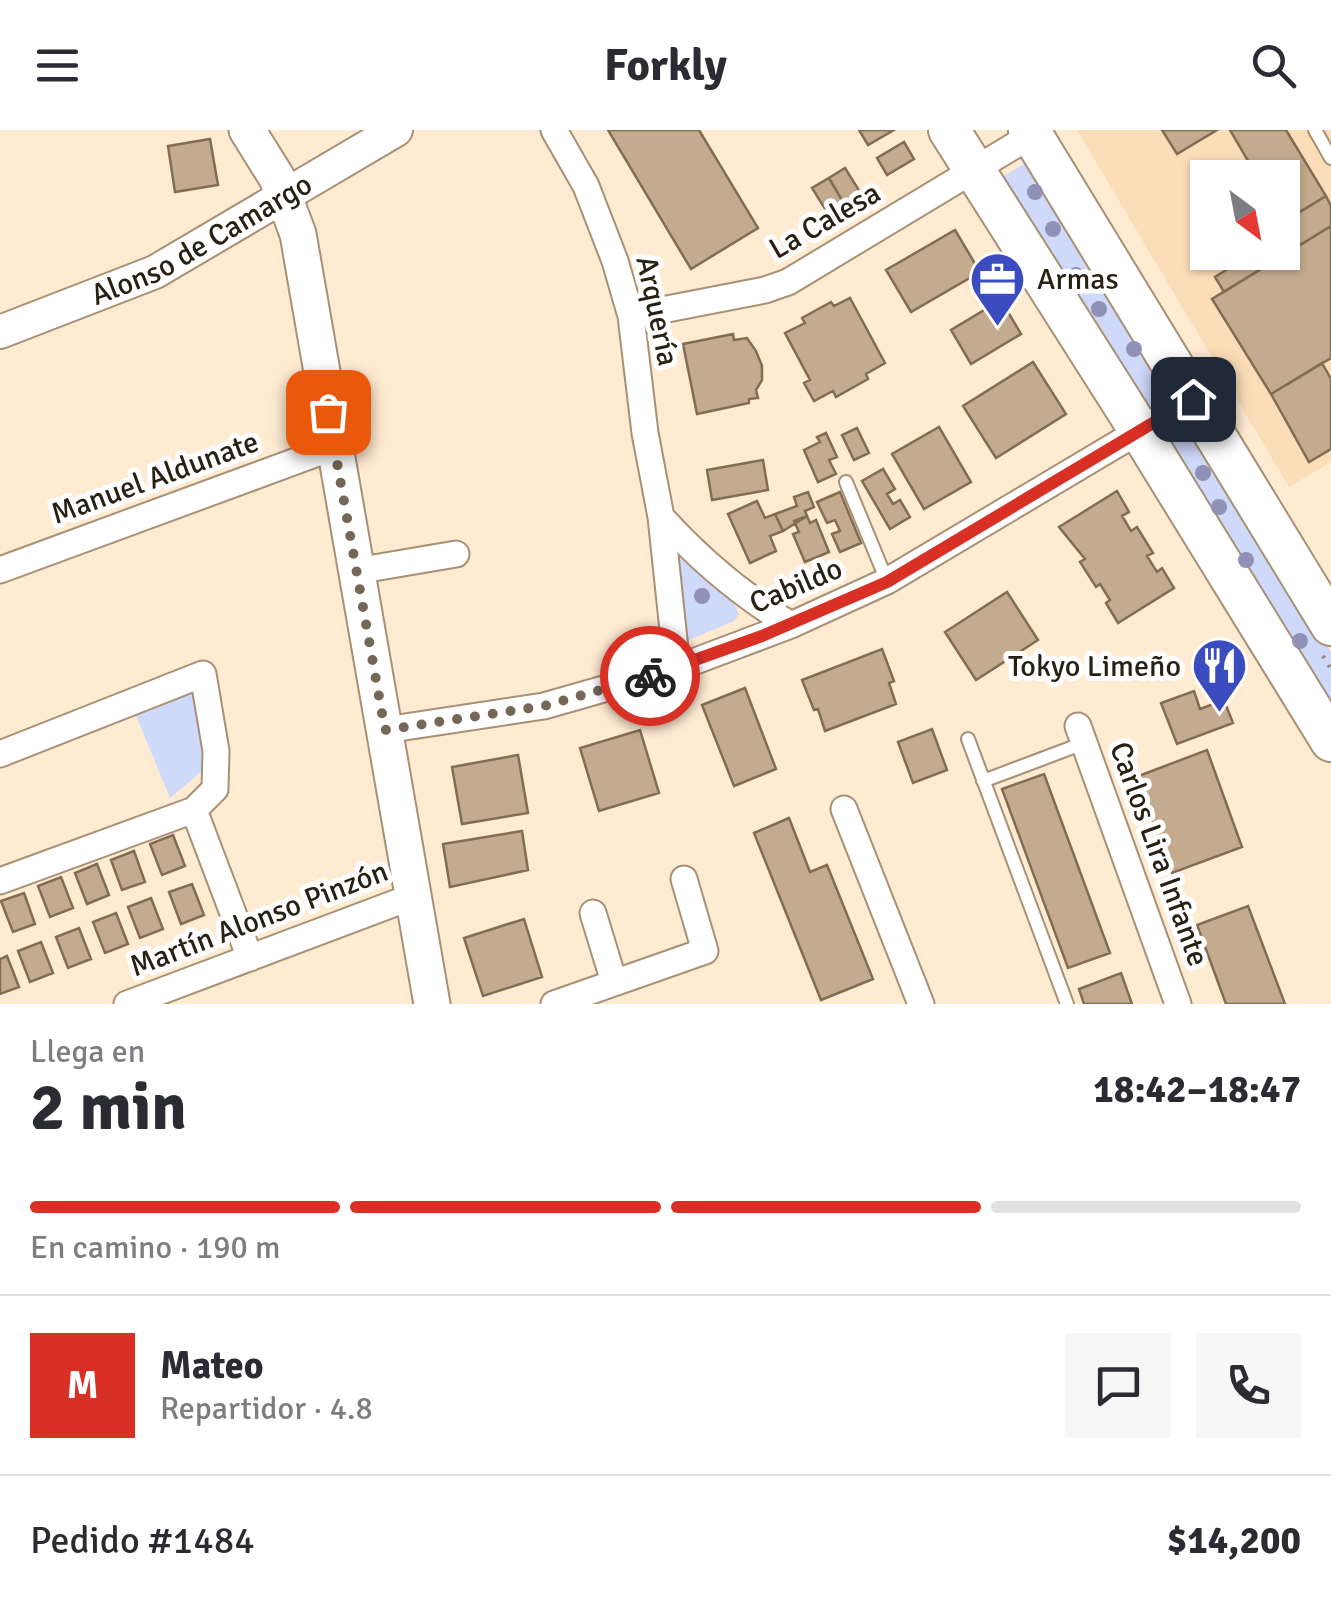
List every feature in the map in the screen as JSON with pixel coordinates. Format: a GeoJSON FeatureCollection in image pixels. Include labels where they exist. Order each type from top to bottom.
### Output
{"type":"FeatureCollection","features":[{"type":"Feature","properties":{"kind":"main road"},"geometry":{"type":"LineString","coordinates":[[247,130],[285,196],[298,234],[432,1004]]}},
{"type":"Feature","properties":{"kind":"main road"},"geometry":{"type":"LineString","coordinates":[[949,130],[1331,741]]}},
{"type":"Feature","properties":{"kind":"main road"},"geometry":{"type":"LineString","coordinates":[[1031,132],[1331,625]]}},
{"type":"Feature","properties":{"kind":"street","name":"Alonso de Camargo"},"geometry":{"type":"LineString","coordinates":[[0,332],[155,272],[396,130]]}},
{"type":"Feature","properties":{"kind":"street","name":"Arquería"},"geometry":{"type":"LineString","coordinates":[[554,130],[586,186],[631,316],[645,433],[661,517],[678,668]]}},
{"type":"Feature","properties":{"kind":"street","name":"La Calesa"},"geometry":{"type":"LineString","coordinates":[[631,316],[788,282],[1031,132]]}},
{"type":"Feature","properties":{"kind":"street","name":"Cabildo"},"geometry":{"type":"LineString","coordinates":[[385,730],[544,706],[678,668],[790,625],[887,582],[1193,399]]}},
{"type":"Feature","properties":{"kind":"street","name":"Manuel Aldunate"},"geometry":{"type":"LineString","coordinates":[[0,570],[334,447]]}},
{"type":"Feature","properties":{"kind":"street"},"geometry":{"type":"LineString","coordinates":[[661,517],[701,561],[790,625]]}},
{"type":"Feature","properties":{"kind":"street"},"geometry":{"type":"LineString","coordinates":[[356,571],[456,554]]}},
{"type":"Feature","properties":{"kind":"street"},"geometry":{"type":"LineString","coordinates":[[0,754],[203,674],[216,750],[214,789],[194,810],[0,881]]}},
{"type":"Feature","properties":{"kind":"street","name":"Carlos Lira Infante"},"geometry":{"type":"LineString","coordinates":[[1081,734],[1178,1004]]}},
{"type":"Feature","properties":{"kind":"street"},"geometry":{"type":"LineString","coordinates":[[844,809],[921,1004]]}},
{"type":"Feature","properties":{"kind":"street"},"geometry":{"type":"LineString","coordinates":[[194,810],[250,958]]}},
{"type":"Feature","properties":{"kind":"street"},"geometry":{"type":"LineString","coordinates":[[554,1004],[706,951],[684,879]]}},
{"type":"Feature","properties":{"kind":"street","name":"Martín Alonso Pinzón"},"geometry":{"type":"LineString","coordinates":[[127,1004],[414,896]]}},
{"type":"Feature","properties":{"kind":"street"},"geometry":{"type":"LineString","coordinates":[[593,913],[614,982]]}},
{"type":"Feature","properties":{"kind":"lane"},"geometry":{"type":"LineString","coordinates":[[1314,130],[1331,158]]}},
{"type":"Feature","properties":{"kind":"lane"},"geometry":{"type":"LineString","coordinates":[[846,482],[887,582]]}},
{"type":"Feature","properties":{"kind":"lane"},"geometry":{"type":"LineString","coordinates":[[983,781],[1081,734]]}},
{"type":"Feature","properties":{"kind":"lane"},"geometry":{"type":"LineString","coordinates":[[968,738],[1067,1004]]}},
{"type":"Feature","properties":{"kind":"shaded area"},"geometry":{"type":"Polygon","coordinates":[[[1077,130],[1331,130],[1331,462],[1289,487],[1077,130]]]}},
{"type":"Feature","properties":{"kind":"shaded area"},"geometry":{"type":"Polygon","coordinates":[[[1033,158],[1174,393],[1141,412],[1001,178],[1033,158]]]}},
{"type":"Feature","properties":{"kind":"shaded area"},"geometry":{"type":"Polygon","coordinates":[[[1190,419],[1331,652],[1331,723],[1157,438],[1190,419]]]}},
{"type":"Feature","properties":{"kind":"shaded area"},"geometry":{"type":"Polygon","coordinates":[[[677,556],[733,602],[739,614],[734,621],[684,642],[677,556]]]}},
{"type":"Feature","properties":{"kind":"shaded area"},"geometry":{"type":"Polygon","coordinates":[[[196,693],[208,748],[201,772],[170,798],[135,713],[196,693]]]}},
{"type":"Feature","properties":{"kind":"building"},"geometry":{"type":"Polygon","coordinates":[[[608,130],[699,130],[758,228],[691,269],[608,130]]]}},
{"type":"Feature","properties":{"kind":"building"},"geometry":{"type":"Polygon","coordinates":[[[859,130],[894,130],[868,145],[859,130]]]}},
{"type":"Feature","properties":{"kind":"building"},"geometry":{"type":"Polygon","coordinates":[[[1162,130],[1217,130],[1177,154],[1162,130]]]}},
{"type":"Feature","properties":{"kind":"building"},"geometry":{"type":"Polygon","coordinates":[[[1230,130],[1286,130],[1326,196],[1300,212],[1300,160],[1248,160],[1230,130]]]}},
{"type":"Feature","properties":{"kind":"building"},"geometry":{"type":"Polygon","coordinates":[[[210,139],[218,185],[175,192],[168,146],[210,139]]]}},
{"type":"Feature","properties":{"kind":"building"},"geometry":{"type":"Polygon","coordinates":[[[904,142],[914,159],[887,175],[877,158],[904,142]]]}},
{"type":"Feature","properties":{"kind":"building"},"geometry":{"type":"Polygon","coordinates":[[[845,168],[860,192],[843,202],[829,178],[845,168]]]}},
{"type":"Feature","properties":{"kind":"building"},"geometry":{"type":"Polygon","coordinates":[[[829,178],[843,202],[827,212],[812,188],[829,178]]]}},
{"type":"Feature","properties":{"kind":"building"},"geometry":{"type":"Polygon","coordinates":[[[1326,196],[1331,206],[1331,226],[1300,245],[1300,212],[1326,196]]]}},
{"type":"Feature","properties":{"kind":"building"},"geometry":{"type":"Polygon","coordinates":[[[1331,226],[1331,358],[1271,394],[1212,299],[1259,270],[1300,270],[1300,245],[1331,226]]]}},
{"type":"Feature","properties":{"kind":"building"},"geometry":{"type":"Polygon","coordinates":[[[955,230],[980,272],[911,312],[886,270],[955,230]]]}},
{"type":"Feature","properties":{"kind":"building"},"geometry":{"type":"Polygon","coordinates":[[[1226,270],[1260,270],[1224,292],[1215,277],[1226,270]]]}},
{"type":"Feature","properties":{"kind":"building"},"geometry":{"type":"Polygon","coordinates":[[[850,298],[885,363],[866,374],[868,379],[836,397],[833,391],[814,401],[804,383],[810,380],[785,333],[831,302],[834,306],[850,298]]]}},
{"type":"Feature","properties":{"kind":"building"},"geometry":{"type":"Polygon","coordinates":[[[1001,300],[1021,334],[971,364],[951,330],[1001,300]]]}},
{"type":"Feature","properties":{"kind":"building"},"geometry":{"type":"Polygon","coordinates":[[[733,334],[734,340],[747,338],[762,366],[758,398],[697,414],[683,344],[733,334]]]}},
{"type":"Feature","properties":{"kind":"building"},"geometry":{"type":"Polygon","coordinates":[[[1033,362],[1066,414],[996,458],[963,406],[1033,362]]]}},
{"type":"Feature","properties":{"kind":"building"},"geometry":{"type":"Polygon","coordinates":[[[1322,363],[1331,379],[1331,449],[1309,462],[1271,394],[1322,363]]]}},
{"type":"Feature","properties":{"kind":"building"},"geometry":{"type":"Polygon","coordinates":[[[939,427],[971,482],[924,509],[892,454],[939,427]]]}},
{"type":"Feature","properties":{"kind":"building"},"geometry":{"type":"Polygon","coordinates":[[[857,428],[869,453],[854,460],[842,435],[857,428]]]}},
{"type":"Feature","properties":{"kind":"building"},"geometry":{"type":"Polygon","coordinates":[[[826,433],[837,457],[829,460],[836,474],[818,482],[804,450],[820,442],[817,437],[826,433]]]}},
{"type":"Feature","properties":{"kind":"building"},"geometry":{"type":"Polygon","coordinates":[[[763,460],[768,490],[712,500],[707,470],[763,460]]]}},
{"type":"Feature","properties":{"kind":"building"},"geometry":{"type":"Polygon","coordinates":[[[883,469],[895,489],[887,494],[893,504],[900,500],[910,517],[890,529],[862,481],[883,469]]]}},
{"type":"Feature","properties":{"kind":"building"},"geometry":{"type":"Polygon","coordinates":[[[1117,491],[1129,512],[1122,516],[1131,531],[1137,527],[1153,553],[1147,556],[1157,572],[1162,568],[1174,588],[1118,623],[1106,603],[1110,600],[1080,562],[1085,559],[1059,527],[1117,491]]]}},
{"type":"Feature","properties":{"kind":"building"},"geometry":{"type":"Polygon","coordinates":[[[808,492],[814,507],[783,531],[775,514],[797,506],[794,497],[808,492]]]}},
{"type":"Feature","properties":{"kind":"building"},"geometry":{"type":"Polygon","coordinates":[[[840,492],[861,543],[840,552],[832,534],[840,531],[835,520],[827,523],[817,502],[840,492]]]}},
{"type":"Feature","properties":{"kind":"building"},"geometry":{"type":"Polygon","coordinates":[[[757,501],[765,518],[775,514],[783,531],[770,536],[776,551],[750,563],[728,514],[757,501]]]}},
{"type":"Feature","properties":{"kind":"building"},"geometry":{"type":"Polygon","coordinates":[[[807,516],[810,523],[816,520],[829,552],[805,562],[793,534],[799,532],[794,521],[807,516]]]}},
{"type":"Feature","properties":{"kind":"building"},"geometry":{"type":"Polygon","coordinates":[[[1007,592],[1038,640],[976,680],[945,632],[1007,592]]]}},
{"type":"Feature","properties":{"kind":"building"},"geometry":{"type":"Polygon","coordinates":[[[882,649],[894,681],[889,683],[896,704],[825,731],[802,680],[882,649]]]}},
{"type":"Feature","properties":{"kind":"building"},"geometry":{"type":"Polygon","coordinates":[[[745,688],[776,769],[734,786],[702,705],[745,688]]]}},
{"type":"Feature","properties":{"kind":"building"},"geometry":{"type":"Polygon","coordinates":[[[1194,691],[1200,709],[1224,700],[1233,723],[1177,744],[1161,703],[1194,691]]]}},
{"type":"Feature","properties":{"kind":"building"},"geometry":{"type":"Polygon","coordinates":[[[932,729],[947,770],[913,783],[898,742],[932,729]]]}},
{"type":"Feature","properties":{"kind":"building"},"geometry":{"type":"Polygon","coordinates":[[[640,730],[659,793],[599,811],[580,748],[640,730]]]}},
{"type":"Feature","properties":{"kind":"building"},"geometry":{"type":"Polygon","coordinates":[[[1207,750],[1242,847],[1172,873],[1136,777],[1207,750]]]}},
{"type":"Feature","properties":{"kind":"building"},"geometry":{"type":"Polygon","coordinates":[[[518,755],[528,813],[462,824],[452,767],[518,755]]]}},
{"type":"Feature","properties":{"kind":"building"},"geometry":{"type":"Polygon","coordinates":[[[1044,774],[1110,953],[1068,968],[1002,789],[1044,774]]]}},
{"type":"Feature","properties":{"kind":"building"},"geometry":{"type":"Polygon","coordinates":[[[789,818],[810,872],[827,865],[873,979],[821,1000],[754,833],[789,818]]]}},
{"type":"Feature","properties":{"kind":"building"},"geometry":{"type":"Polygon","coordinates":[[[522,831],[528,870],[450,887],[443,844],[522,831]]]}},
{"type":"Feature","properties":{"kind":"building"},"geometry":{"type":"Polygon","coordinates":[[[173,835],[185,866],[162,875],[150,844],[173,835]]]}},
{"type":"Feature","properties":{"kind":"building"},"geometry":{"type":"Polygon","coordinates":[[[134,851],[145,882],[122,890],[111,860],[134,851]]]}},
{"type":"Feature","properties":{"kind":"building"},"geometry":{"type":"Polygon","coordinates":[[[97,864],[109,895],[87,904],[75,873],[97,864]]]}},
{"type":"Feature","properties":{"kind":"building"},"geometry":{"type":"Polygon","coordinates":[[[61,877],[73,908],[50,917],[38,886],[61,877]]]}},
{"type":"Feature","properties":{"kind":"building"},"geometry":{"type":"Polygon","coordinates":[[[192,884],[204,915],[181,924],[169,892],[192,884]]]}},
{"type":"Feature","properties":{"kind":"building"},"geometry":{"type":"Polygon","coordinates":[[[24,893],[35,924],[13,932],[1,901],[24,893]]]}},
{"type":"Feature","properties":{"kind":"building"},"geometry":{"type":"Polygon","coordinates":[[[151,898],[163,929],[140,938],[128,907],[151,898]]]}},
{"type":"Feature","properties":{"kind":"building"},"geometry":{"type":"Polygon","coordinates":[[[1248,906],[1285,1004],[1226,1004],[1197,925],[1248,906]]]}},
{"type":"Feature","properties":{"kind":"building"},"geometry":{"type":"Polygon","coordinates":[[[116,913],[128,944],[105,953],[93,922],[116,913]]]}},
{"type":"Feature","properties":{"kind":"building"},"geometry":{"type":"Polygon","coordinates":[[[524,919],[542,977],[483,996],[464,938],[524,919]]]}},
{"type":"Feature","properties":{"kind":"building"},"geometry":{"type":"Polygon","coordinates":[[[79,928],[91,959],[68,968],[56,937],[79,928]]]}},
{"type":"Feature","properties":{"kind":"building"},"geometry":{"type":"Polygon","coordinates":[[[41,942],[53,973],[30,982],[18,951],[41,942]]]}},
{"type":"Feature","properties":{"kind":"building"},"geometry":{"type":"Polygon","coordinates":[[[7,956],[19,987],[0,994],[0,959],[7,956]]]}},
{"type":"Feature","properties":{"kind":"building"},"geometry":{"type":"Polygon","coordinates":[[[1121,973],[1132,1004],[1084,1004],[1079,989],[1121,973]]]}},
{"type":"Feature","properties":{"kind":"way so far"},"geometry":{"type":"LineString","coordinates":[[328,412],[385,730],[544,706],[650,676]]}},
{"type":"Feature","properties":{"kind":"place","name":"Armas"},"geometry":{"type":"Point","coordinates":[998,328]}},
{"type":"Feature","properties":{"kind":"place","name":"Tokyo Limeño"},"geometry":{"type":"Point","coordinates":[1220,715]}},
{"type":"Feature","properties":{"kind":"route"},"geometry":{"type":"LineString","coordinates":[[650,676],[762,636],[887,582],[1193,399]]}}]}
